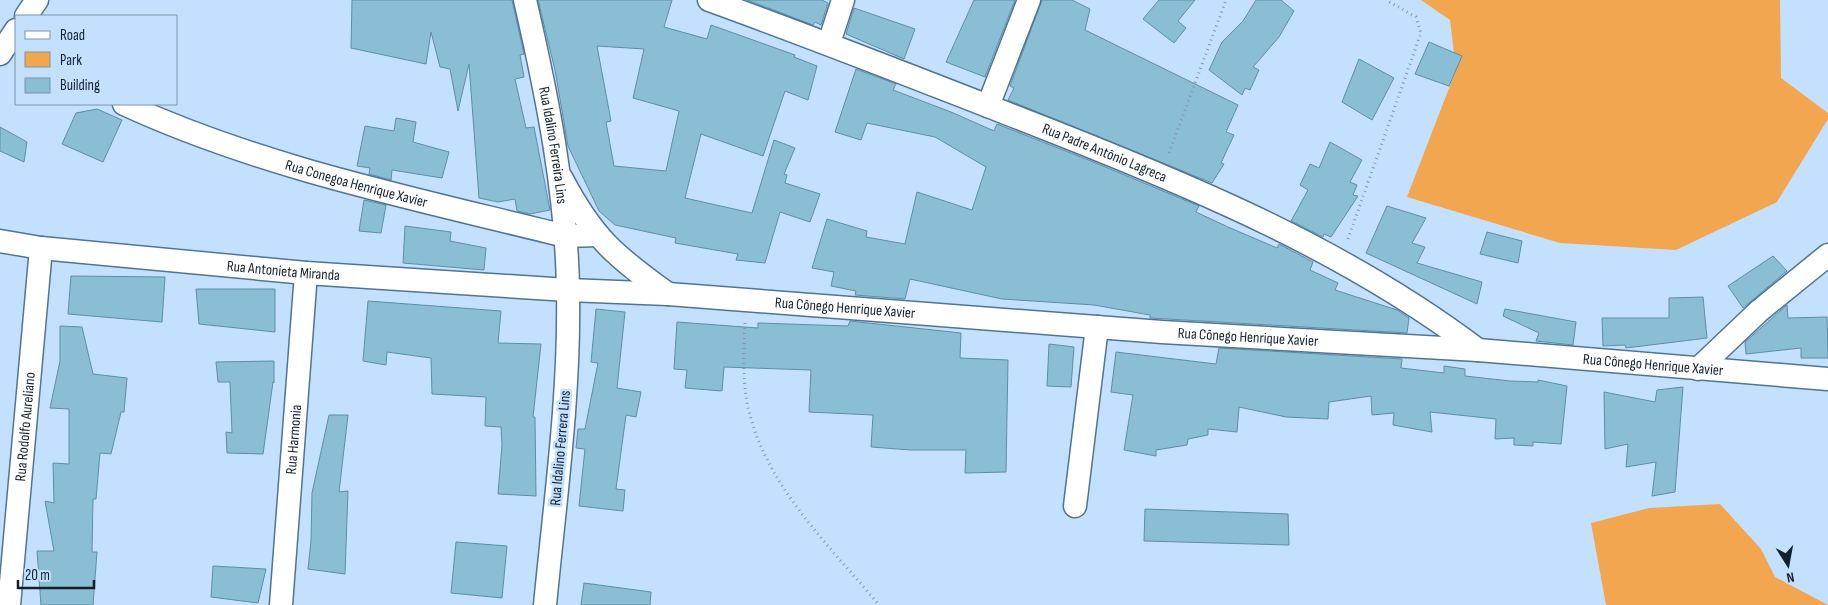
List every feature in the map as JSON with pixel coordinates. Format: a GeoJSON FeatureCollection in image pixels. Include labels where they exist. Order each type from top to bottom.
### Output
{"type":"FeatureCollection","features":[{"type":"Feature","properties":{"kind":"street"},"geometry":{"type":"LineString","coordinates":[[27,15],[37,0]]}},
{"type":"Feature","properties":{"kind":"street","name":"Rua Idalino Ferreira Lins"},"geometry":{"type":"LineString","coordinates":[[525,0],[540,66],[556,168],[565,236],[568,290]]}},
{"type":"Feature","properties":{"kind":"street","name":"Rua Padre Antônio Lagreca"},"geometry":{"type":"LineString","coordinates":[[708,0],[829,44],[988,106],[1161,174],[1229,204],[1340,261],[1433,316],[1478,350]]}},
{"type":"Feature","properties":{"kind":"street"},"geometry":{"type":"LineString","coordinates":[[829,44],[844,0]]}},
{"type":"Feature","properties":{"kind":"street"},"geometry":{"type":"LineString","coordinates":[[988,106],[1029,0]]}},
{"type":"Feature","properties":{"kind":"street","name":"Rua Conegoa Henrique Xavier"},"geometry":{"type":"LineString","coordinates":[[127,105],[217,140],[311,171],[565,236],[597,235]]}},
{"type":"Feature","properties":{"kind":"street"},"geometry":{"type":"LineString","coordinates":[[556,168],[574,202],[597,235],[626,264],[668,294]]}},
{"type":"Feature","properties":{"kind":"street","name":"Rua Antonieta Miranda"},"geometry":{"type":"LineString","coordinates":[[0,241],[41,248],[306,274],[568,290]]}},
{"type":"Feature","properties":{"kind":"street","name":"Rua Rodolfo Aureliano"},"geometry":{"type":"LineString","coordinates":[[8,605],[41,248]]}},
{"type":"Feature","properties":{"kind":"street"},"geometry":{"type":"LineString","coordinates":[[1698,368],[1759,310],[1828,255]]}},
{"type":"Feature","properties":{"kind":"street","name":"Rua Harmonia"},"geometry":{"type":"LineString","coordinates":[[281,605],[306,274]]}},
{"type":"Feature","properties":{"kind":"street","name":"Rua Cônego Henrique Xavier"},"geometry":{"type":"LineString","coordinates":[[568,290],[668,294],[1096,327],[1478,350],[1828,379]]}},
{"type":"Feature","properties":{"kind":"street","name":"Rua Idalino Ferrera Lins"},"geometry":{"type":"LineString","coordinates":[[545,605],[567,370],[568,290]]}},
{"type":"Feature","properties":{"kind":"street"},"geometry":{"type":"LineString","coordinates":[[1075,506],[1096,327]]}},
{"type":"Feature","properties":{"kind":"path"},"geometry":{"type":"LineString","coordinates":[[1161,174],[1226,0]]}},
{"type":"Feature","properties":{"kind":"path"},"geometry":{"type":"LineString","coordinates":[[1340,261],[1421,33],[1416,17],[1386,0]]}},
{"type":"Feature","properties":{"kind":"path"},"geometry":{"type":"LineString","coordinates":[[746,300],[744,374],[748,406],[757,439],[782,488],[879,605]]}},
{"type":"Feature","properties":{"kind":"green space"},"geometry":{"type":"Polygon","coordinates":[[[1421,0],[1780,0],[1781,78],[1828,113],[1828,119],[1777,202],[1676,250],[1560,243],[1407,197],[1456,70],[1450,20],[1421,0]]]}},
{"type":"Feature","properties":{"kind":"green space"},"geometry":{"type":"Polygon","coordinates":[[[1720,504],[1761,549],[1775,577],[1828,605],[1606,605],[1591,523],[1649,508],[1720,504]]]}},
{"type":"Feature","properties":{"kind":"building"},"geometry":{"type":"Polygon","coordinates":[[[352,0],[512,0],[524,54],[520,55],[524,77],[515,79],[526,128],[534,127],[550,210],[530,214],[517,211],[515,199],[498,202],[479,198],[469,64],[458,111],[450,69],[440,67],[431,32],[426,64],[351,48],[352,0]]]}},
{"type":"Feature","properties":{"kind":"building"},"geometry":{"type":"Polygon","coordinates":[[[538,0],[672,0],[664,27],[707,39],[711,25],[795,55],[794,57],[817,66],[808,100],[785,91],[763,156],[701,134],[685,198],[752,213],[774,140],[795,148],[784,174],[787,175],[785,183],[820,194],[810,222],[780,212],[765,263],[736,260],[738,254],[675,243],[676,238],[615,225],[599,211],[568,146],[555,70],[538,0]],[[597,46],[611,121],[606,122],[614,166],[666,171],[679,111],[633,98],[644,49],[597,46]]]}},
{"type":"Feature","properties":{"kind":"building"},"geometry":{"type":"Polygon","coordinates":[[[747,0],[822,0],[828,3],[821,25],[815,22],[813,25],[747,0]]]}},
{"type":"Feature","properties":{"kind":"building"},"geometry":{"type":"Polygon","coordinates":[[[974,0],[1015,0],[985,77],[946,62],[974,0]]]}},
{"type":"Feature","properties":{"kind":"building"},"geometry":{"type":"Polygon","coordinates":[[[1042,0],[1072,0],[1090,9],[1085,30],[1238,105],[1226,132],[1234,135],[1221,163],[1224,164],[1212,183],[1008,100],[1014,88],[1010,86],[1042,0]]]}},
{"type":"Feature","properties":{"kind":"building"},"geometry":{"type":"Polygon","coordinates":[[[1159,0],[1195,0],[1178,21],[1186,28],[1174,43],[1143,19],[1159,0]]]}},
{"type":"Feature","properties":{"kind":"building"},"geometry":{"type":"Polygon","coordinates":[[[1256,0],[1281,0],[1294,11],[1279,37],[1253,67],[1259,70],[1250,90],[1245,88],[1242,95],[1209,70],[1222,42],[1243,21],[1256,0]]]}},
{"type":"Feature","properties":{"kind":"building"},"geometry":{"type":"Polygon","coordinates":[[[854,8],[915,29],[904,59],[846,34],[854,8]]]}},
{"type":"Feature","properties":{"kind":"building"},"geometry":{"type":"Polygon","coordinates":[[[1429,42],[1462,56],[1449,86],[1415,74],[1429,42]]]}},
{"type":"Feature","properties":{"kind":"building"},"geometry":{"type":"Polygon","coordinates":[[[1359,59],[1394,78],[1372,120],[1342,102],[1359,59]]]}},
{"type":"Feature","properties":{"kind":"building"},"geometry":{"type":"Polygon","coordinates":[[[856,69],[896,84],[893,90],[994,131],[997,124],[1091,161],[1199,206],[1196,212],[1228,227],[1277,248],[1279,244],[1313,262],[1310,270],[1338,283],[1335,290],[1397,310],[1409,318],[1407,333],[1150,318],[1150,315],[1094,305],[1002,299],[910,279],[905,299],[855,295],[856,291],[831,286],[834,272],[812,268],[827,219],[867,231],[866,237],[905,244],[917,192],[972,210],[986,167],[935,137],[867,123],[861,140],[835,132],[856,69]]]}},
{"type":"Feature","properties":{"kind":"building"},"geometry":{"type":"Polygon","coordinates":[[[97,109],[122,120],[103,162],[62,144],[76,113],[97,109]]]}},
{"type":"Feature","properties":{"kind":"building"},"geometry":{"type":"Polygon","coordinates":[[[396,118],[416,122],[413,142],[449,152],[442,178],[392,170],[391,180],[369,174],[370,168],[357,166],[365,126],[394,131],[396,118]]]}},
{"type":"Feature","properties":{"kind":"building"},"geometry":{"type":"Polygon","coordinates":[[[0,127],[27,142],[24,162],[0,151],[0,127]]]}},
{"type":"Feature","properties":{"kind":"building"},"geometry":{"type":"Polygon","coordinates":[[[1330,142],[1362,160],[1350,182],[1357,185],[1353,195],[1358,196],[1331,237],[1324,234],[1323,237],[1291,221],[1308,190],[1300,185],[1310,164],[1319,168],[1330,142]]]}},
{"type":"Feature","properties":{"kind":"building"},"geometry":{"type":"Polygon","coordinates":[[[364,200],[386,205],[381,233],[359,231],[364,200]]]}},
{"type":"Feature","properties":{"kind":"building"},"geometry":{"type":"Polygon","coordinates":[[[1387,206],[1426,218],[1412,243],[1425,247],[1417,263],[1482,282],[1477,304],[1366,253],[1387,206]]]}},
{"type":"Feature","properties":{"kind":"building"},"geometry":{"type":"Polygon","coordinates":[[[405,226],[451,232],[450,241],[486,248],[484,270],[403,263],[405,226]]]}},
{"type":"Feature","properties":{"kind":"building"},"geometry":{"type":"Polygon","coordinates":[[[1487,232],[1522,241],[1518,263],[1480,254],[1487,232]]]}},
{"type":"Feature","properties":{"kind":"building"},"geometry":{"type":"Polygon","coordinates":[[[1773,256],[1787,271],[1743,308],[1728,286],[1773,256]]]}},
{"type":"Feature","properties":{"kind":"building"},"geometry":{"type":"Polygon","coordinates":[[[71,276],[165,277],[162,322],[68,314],[71,276]]]}},
{"type":"Feature","properties":{"kind":"building"},"geometry":{"type":"Polygon","coordinates":[[[196,289],[275,289],[275,332],[199,324],[196,289]]]}},
{"type":"Feature","properties":{"kind":"building"},"geometry":{"type":"Polygon","coordinates":[[[1703,297],[1707,338],[1626,348],[1625,345],[1603,346],[1602,318],[1669,318],[1669,298],[1703,297]]]}},
{"type":"Feature","properties":{"kind":"building"},"geometry":{"type":"Polygon","coordinates":[[[368,301],[501,311],[498,343],[541,344],[533,417],[535,417],[536,496],[498,494],[502,445],[501,427],[485,426],[486,397],[432,394],[431,358],[387,352],[386,365],[363,361],[368,301]]]}},
{"type":"Feature","properties":{"kind":"building"},"geometry":{"type":"Polygon","coordinates":[[[1787,305],[1788,318],[1827,317],[1828,358],[1801,358],[1801,348],[1746,354],[1745,342],[1787,305]]]}},
{"type":"Feature","properties":{"kind":"building"},"geometry":{"type":"Polygon","coordinates":[[[596,309],[625,312],[617,388],[641,392],[636,417],[626,415],[616,489],[625,490],[623,511],[579,506],[585,449],[576,448],[578,429],[585,429],[598,363],[591,362],[596,309]]]}},
{"type":"Feature","properties":{"kind":"building"},"geometry":{"type":"Polygon","coordinates":[[[1505,309],[1576,322],[1573,345],[1536,341],[1539,333],[1503,316],[1505,309]]]}},
{"type":"Feature","properties":{"kind":"building"},"geometry":{"type":"Polygon","coordinates":[[[850,321],[961,333],[960,358],[1008,360],[1006,472],[965,473],[966,450],[911,450],[871,447],[873,415],[809,412],[811,370],[724,367],[722,391],[685,388],[687,370],[674,369],[677,322],[758,328],[758,323],[848,326],[850,321]]]}},
{"type":"Feature","properties":{"kind":"building"},"geometry":{"type":"Polygon","coordinates":[[[60,326],[82,327],[93,374],[127,378],[124,412],[121,412],[111,454],[100,453],[96,499],[93,499],[92,552],[97,552],[93,605],[41,605],[37,551],[54,551],[45,501],[54,503],[53,463],[69,464],[69,409],[50,408],[60,361],[60,326]]]}},
{"type":"Feature","properties":{"kind":"building"},"geometry":{"type":"Polygon","coordinates":[[[1049,344],[1074,347],[1071,387],[1047,386],[1049,344]]]}},
{"type":"Feature","properties":{"kind":"building"},"geometry":{"type":"Polygon","coordinates":[[[1219,348],[1402,359],[1401,368],[1444,373],[1444,366],[1465,369],[1465,376],[1510,381],[1538,382],[1538,380],[1567,386],[1561,444],[1533,442],[1533,446],[1514,445],[1514,438],[1495,439],[1496,419],[1430,412],[1432,432],[1393,425],[1394,413],[1372,415],[1371,396],[1329,402],[1328,419],[1286,417],[1239,407],[1237,432],[1208,429],[1208,435],[1188,439],[1187,445],[1156,450],[1156,456],[1124,450],[1133,395],[1111,392],[1116,352],[1216,364],[1219,348]]]}},
{"type":"Feature","properties":{"kind":"building"},"geometry":{"type":"Polygon","coordinates":[[[274,361],[274,383],[263,454],[227,453],[226,432],[232,433],[230,382],[218,382],[216,362],[274,361]]]}},
{"type":"Feature","properties":{"kind":"building"},"geometry":{"type":"Polygon","coordinates":[[[1683,387],[1675,492],[1652,496],[1656,462],[1626,467],[1628,444],[1605,449],[1604,392],[1655,402],[1657,390],[1683,387]]]}},
{"type":"Feature","properties":{"kind":"building"},"geometry":{"type":"Polygon","coordinates":[[[329,415],[348,415],[339,492],[348,491],[345,574],[308,569],[311,541],[312,493],[329,415]]]}},
{"type":"Feature","properties":{"kind":"building"},"geometry":{"type":"Polygon","coordinates":[[[1145,509],[1288,514],[1289,545],[1144,541],[1145,509]]]}},
{"type":"Feature","properties":{"kind":"building"},"geometry":{"type":"Polygon","coordinates":[[[456,542],[507,546],[502,598],[451,593],[456,542]]]}},
{"type":"Feature","properties":{"kind":"building"},"geometry":{"type":"Polygon","coordinates":[[[213,566],[266,569],[258,603],[211,597],[213,566]]]}},
{"type":"Feature","properties":{"kind":"building"},"geometry":{"type":"Polygon","coordinates":[[[584,583],[651,592],[650,605],[581,605],[584,583]]]}}]}
